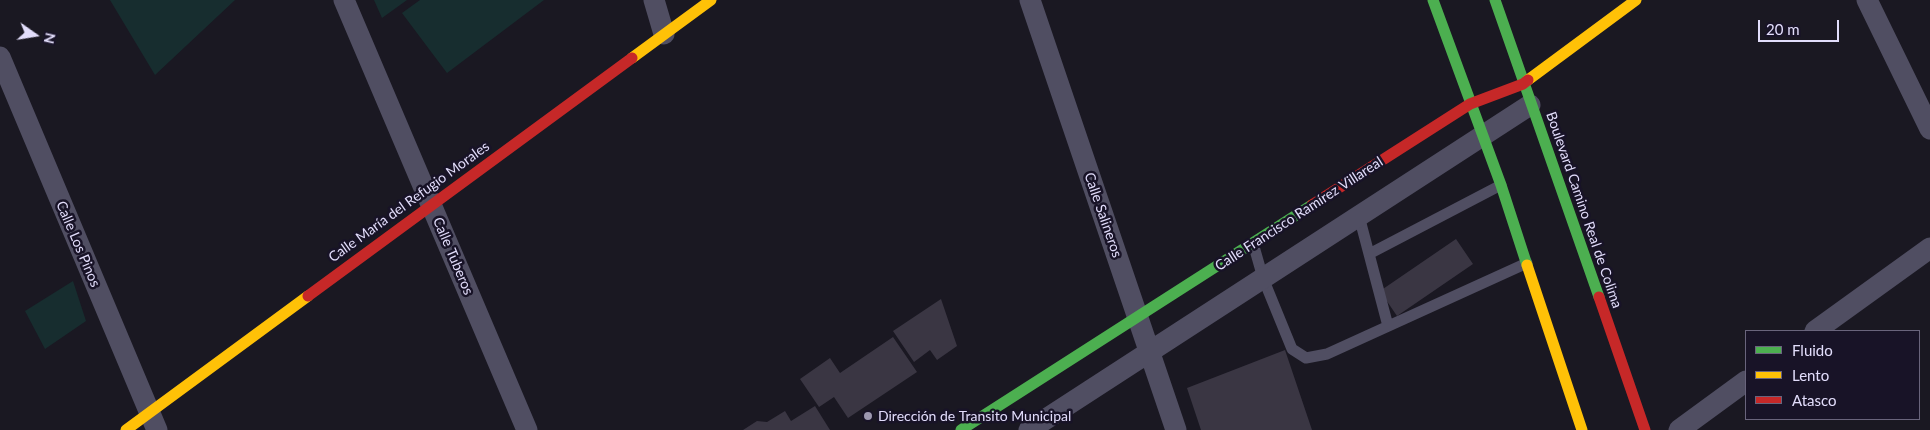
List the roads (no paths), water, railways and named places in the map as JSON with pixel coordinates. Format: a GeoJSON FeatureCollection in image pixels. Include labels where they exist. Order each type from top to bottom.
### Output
{"type":"FeatureCollection","features":[{"type":"Feature","properties":{"kind":"street","name":"Calle Tuberos"},"geometry":{"type":"LineString","coordinates":[[344,0],[527,430]]}},
{"type":"Feature","properties":{"kind":"street"},"geometry":{"type":"LineString","coordinates":[[654,0],[664,34]]}},
{"type":"Feature","properties":{"kind":"street","name":"Calle María del Refugio Morales"},"geometry":{"type":"LineString","coordinates":[[126,430],[153,421],[431,204],[711,0]]}},
{"type":"Feature","properties":{"kind":"street","name":"Calle Salineros"},"geometry":{"type":"LineString","coordinates":[[1030,0],[1176,430]]}},
{"type":"Feature","properties":{"kind":"street"},"geometry":{"type":"LineString","coordinates":[[1433,0],[1501,185],[1582,430]]}},
{"type":"Feature","properties":{"kind":"street","name":"Boulevard Camino Real de Colima"},"geometry":{"type":"LineString","coordinates":[[1495,0],[1645,430]]}},
{"type":"Feature","properties":{"kind":"street","name":"Calle Francisco Ramírez Villareal"},"geometry":{"type":"LineString","coordinates":[[961,430],[1470,104],[1523,84],[1636,0]]}},
{"type":"Feature","properties":{"kind":"street"},"geometry":{"type":"LineString","coordinates":[[1867,0],[1930,129]]}},
{"type":"Feature","properties":{"kind":"street","name":"Calle Los Pinos"},"geometry":{"type":"LineString","coordinates":[[0,57],[153,421]]}},
{"type":"Feature","properties":{"kind":"street"},"geometry":{"type":"LineString","coordinates":[[1029,430],[1530,104]]}},
{"type":"Feature","properties":{"kind":"street"},"geometry":{"type":"LineString","coordinates":[[1816,330],[1930,248]]}},
{"type":"Feature","properties":{"kind":"street"},"geometry":{"type":"LineString","coordinates":[[1679,430],[1745,382]]}},
{"type":"Feature","properties":{"kind":"lane"},"geometry":{"type":"LineString","coordinates":[[1369,254],[1501,185]]}},
{"type":"Feature","properties":{"kind":"lane"},"geometry":{"type":"LineString","coordinates":[[1359,216],[1388,326]]}},
{"type":"Feature","properties":{"kind":"lane"},"geometry":{"type":"LineString","coordinates":[[1253,243],[1263,278],[1292,350],[1306,358],[1328,354],[1526,262]]}},
{"type":"Feature","properties":{"kind":"place","name":"Dirección de Transito Municipal"},"geometry":{"type":"Point","coordinates":[868,416]}}]}
